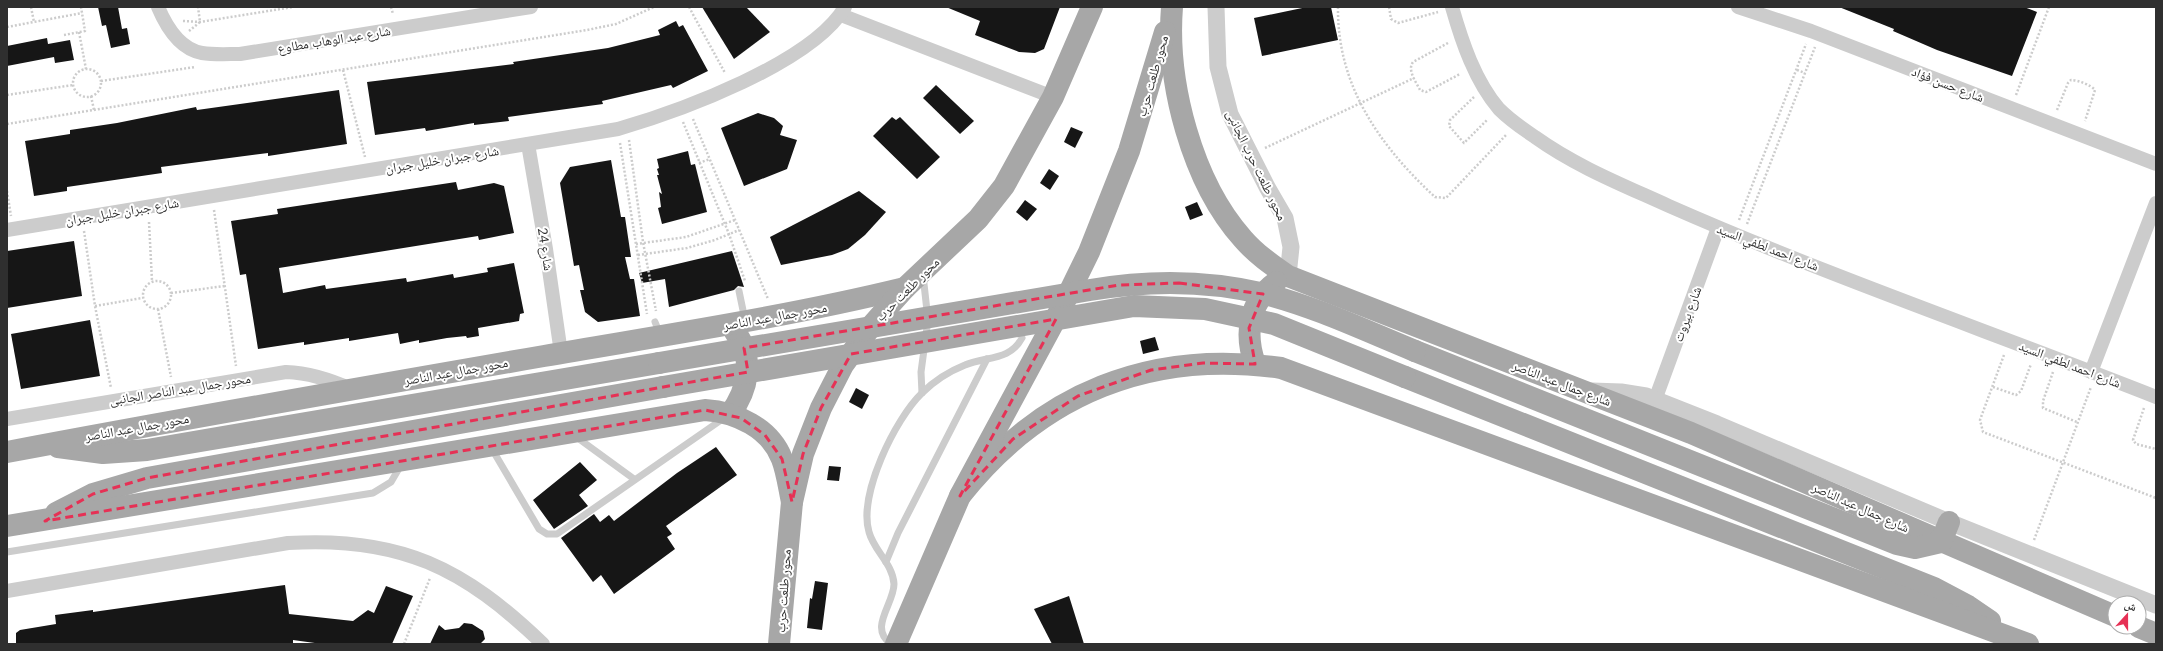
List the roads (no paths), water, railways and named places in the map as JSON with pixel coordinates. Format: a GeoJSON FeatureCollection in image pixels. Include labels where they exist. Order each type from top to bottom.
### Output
{"type":"FeatureCollection","features":[{"type":"Feature","properties":{"kind":"main road","name":"محور طلعت حرب"},"geometry":{"type":"LineString","coordinates":[[779,644],[792,502],[803,454],[820,408],[843,365],[872,325],[905,288],[923,273],[978,219],[1004,186],[1053,98],[1092,7]]}},
{"type":"Feature","properties":{"kind":"main road","name":"محور طلعت حرب"},"geometry":{"type":"LineString","coordinates":[[896,644],[960,496],[1064,303],[1089,252],[1129,151],[1150,87],[1172,7]]}},
{"type":"Feature","properties":{"kind":"main road","name":"شارع جمال عبد الناصر"},"geometry":{"type":"LineString","coordinates":[[1172,7],[1171,27],[1175,79],[1187,132],[1208,184],[1232,225],[1257,253],[1288,276],[1691,433],[2107,613]]}},
{"type":"Feature","properties":{"kind":"main road"},"geometry":{"type":"LineString","coordinates":[[1255,364],[1249,340],[1251,317],[1262,295],[1271,286],[1288,276]]}},
{"type":"Feature","properties":{"kind":"main road"},"geometry":{"type":"LineString","coordinates":[[48,444],[84,452],[103,453],[140,450],[1090,290],[1149,283],[1209,285],[1265,294],[1317,311],[1897,544],[1914,548],[1932,546],[1941,542],[1949,522]]}},
{"type":"Feature","properties":{"kind":"main road","name":"محور جمال عبد الناصر"},"geometry":{"type":"LineString","coordinates":[[7,452],[115,430],[561,353],[657,325],[737,324],[828,307],[905,288]]}},
{"type":"Feature","properties":{"kind":"main road"},"geometry":{"type":"LineString","coordinates":[[45,521],[88,496],[128,482],[663,387],[1134,306],[1205,309],[1260,321],[1307,336],[1405,377],[1934,588],[1968,606],[2007,636]]}},
{"type":"Feature","properties":{"kind":"main road"},"geometry":{"type":"LineString","coordinates":[[730,414],[743,394],[748,369],[737,324]]}},
{"type":"Feature","properties":{"kind":"main road"},"geometry":{"type":"LineString","coordinates":[[960,496],[994,457],[1013,439],[1055,409],[1096,388],[1126,377],[1177,366],[1229,362],[1255,364],[1288,370],[2028,644]]}},
{"type":"Feature","properties":{"kind":"main road"},"geometry":{"type":"LineString","coordinates":[[7,526],[45,521],[692,410],[705,410],[730,414],[754,426],[775,446],[782,459],[792,502]]}},
{"type":"Feature","properties":{"kind":"street","name":"شارع عبد الوهاب مطاوع"},"geometry":{"type":"LineString","coordinates":[[160,13],[178,39],[194,50],[203,53],[240,54],[531,7]]}},
{"type":"Feature","properties":{"kind":"street","name":"محور طلعت حرب الجانبى"},"geometry":{"type":"LineString","coordinates":[[1216,7],[1218,67],[1230,114],[1250,155],[1285,218],[1291,247],[1288,276]]}},
{"type":"Feature","properties":{"kind":"street","name":"شارع احمد لطفي السيد"},"geometry":{"type":"LineString","coordinates":[[1452,7],[1461,37],[1474,67],[1484,87],[1499,108],[1516,124],[1583,168],[1718,228],[2152,396]]}},
{"type":"Feature","properties":{"kind":"street","name":"شارع حسن فؤاد"},"geometry":{"type":"LineString","coordinates":[[1738,7],[1816,33],[2156,164]]}},
{"type":"Feature","properties":{"kind":"street"},"geometry":{"type":"LineString","coordinates":[[843,11],[1053,98]]}},
{"type":"Feature","properties":{"kind":"street","name":"شارع جبران خليل جبران"},"geometry":{"type":"LineString","coordinates":[[10,230],[623,127],[683,107],[782,62],[816,38],[843,11]]}},
{"type":"Feature","properties":{"kind":"street","name":"شارع 24"},"geometry":{"type":"LineString","coordinates":[[528,144],[546,249],[561,353]]}},
{"type":"Feature","properties":{"kind":"street"},"geometry":{"type":"LineString","coordinates":[[2094,373],[2156,203]]}},
{"type":"Feature","properties":{"kind":"street","name":"شارع بيروت"},"geometry":{"type":"LineString","coordinates":[[1655,400],[1718,228]]}},
{"type":"Feature","properties":{"kind":"street","name":"محور جمال عبد الناصر الجانبى"},"geometry":{"type":"LineString","coordinates":[[7,419],[286,372],[320,376],[351,390]]}},
{"type":"Feature","properties":{"kind":"street"},"geometry":{"type":"LineString","coordinates":[[1581,390],[1627,392],[1655,400],[1718,424],[1949,522],[2156,605]]}},
{"type":"Feature","properties":{"kind":"street"},"geometry":{"type":"LineString","coordinates":[[7,591],[303,542],[326,540],[363,543],[400,551],[435,564],[475,587],[512,614],[543,644]]}},
{"type":"Feature","properties":{"kind":"lane"},"geometry":{"type":"LineString","coordinates":[[922,393],[921,372],[928,320],[923,273]]}},
{"type":"Feature","properties":{"kind":"lane"},"geometry":{"type":"LineString","coordinates":[[737,324],[739,291]]}},
{"type":"Feature","properties":{"kind":"lane"},"geometry":{"type":"LineString","coordinates":[[891,644],[885,639],[881,629],[894,588],[893,580],[886,562],[875,547],[869,532],[866,512],[879,464],[891,437],[904,414],[922,393],[955,370],[1008,353],[1019,344],[1022,338]]}},
{"type":"Feature","properties":{"kind":"lane"},"geometry":{"type":"LineString","coordinates":[[886,562],[898,533],[987,359]]}},
{"type":"Feature","properties":{"kind":"lane"},"geometry":{"type":"LineString","coordinates":[[490,445],[539,529],[547,534],[557,534],[730,414]]}},
{"type":"Feature","properties":{"kind":"lane"},"geometry":{"type":"LineString","coordinates":[[568,431],[634,480]]}},
{"type":"Feature","properties":{"kind":"lane"},"geometry":{"type":"LineString","coordinates":[[7,552],[373,492],[391,482],[404,459]]}}]}
